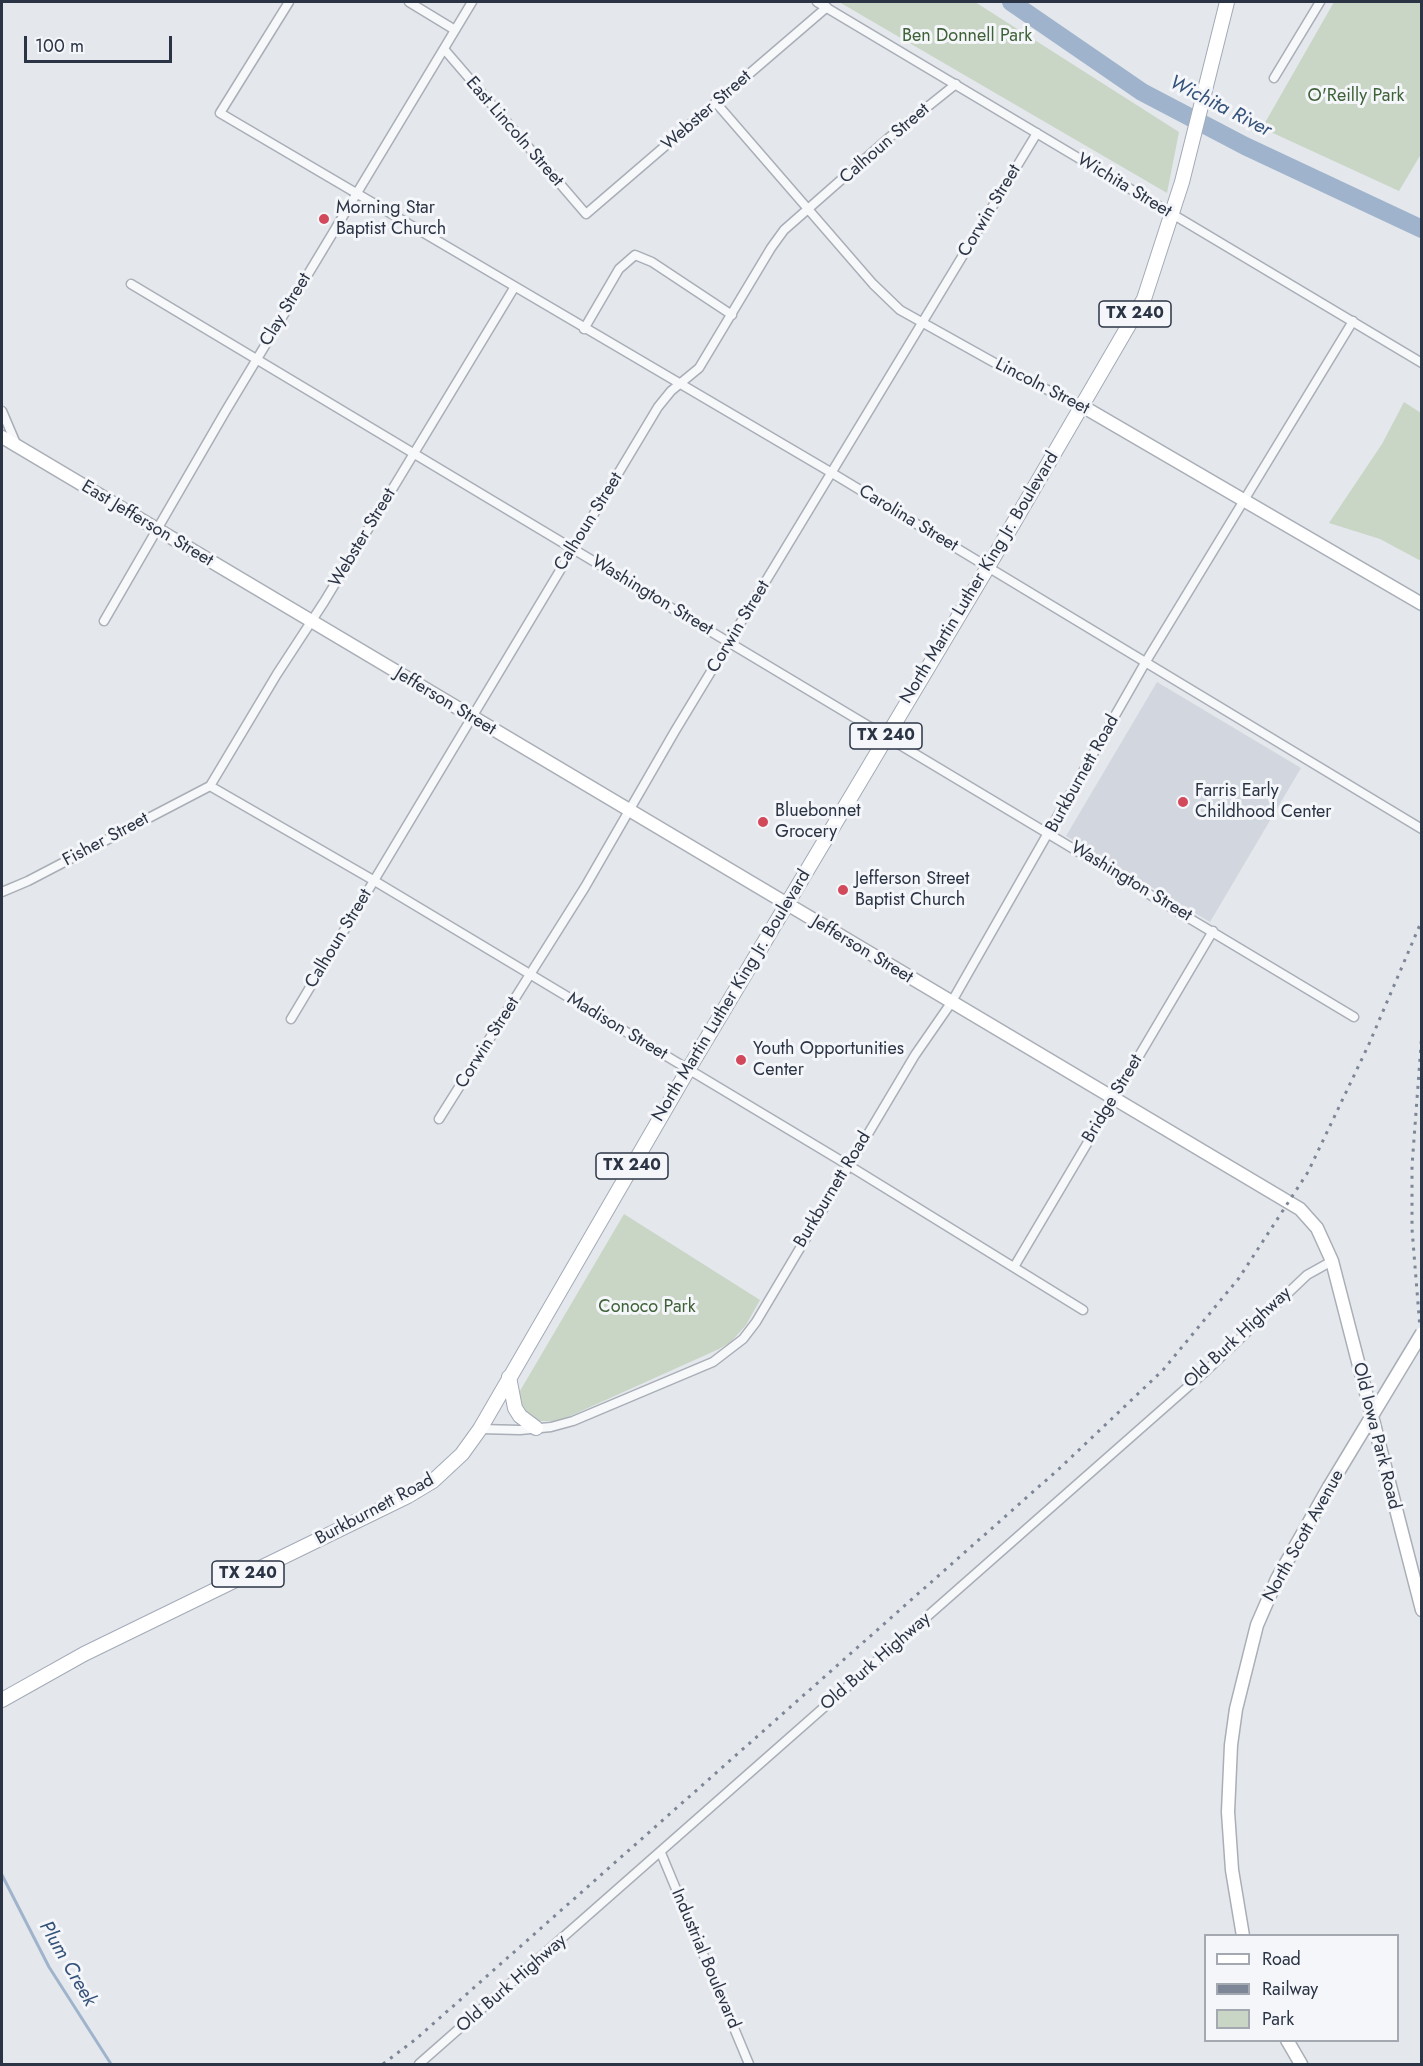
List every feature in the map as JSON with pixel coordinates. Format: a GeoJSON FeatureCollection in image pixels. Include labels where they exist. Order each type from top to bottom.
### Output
{"type":"FeatureCollection","features":[{"type":"Feature","properties":{"kind":"main road","name":"North Martin Luther King Jr. Boulevard"},"geometry":{"type":"LineString","coordinates":[[480,1429],[688,1070],[988,567],[1144,299],[1182,182],[1227,2]]}},
{"type":"Feature","properties":{"kind":"main road"},"geometry":{"type":"LineString","coordinates":[[509,1377],[515,1408],[520,1416],[536,1428]]}},
{"type":"Feature","properties":{"kind":"main road","name":"Burkburnett Road"},"geometry":{"type":"LineString","coordinates":[[2,1700],[84,1654],[408,1496],[444,1473],[462,1454],[480,1429]]}},
{"type":"Feature","properties":{"kind":"street","name":"Carolina Street"},"geometry":{"type":"LineString","coordinates":[[289,2],[220,113],[832,473],[1422,829]]}},
{"type":"Feature","properties":{"kind":"street"},"geometry":{"type":"LineString","coordinates":[[409,2],[455,30]]}},
{"type":"Feature","properties":{"kind":"street","name":"Clay Street"},"geometry":{"type":"LineString","coordinates":[[104,621],[256,360],[472,2]]}},
{"type":"Feature","properties":{"kind":"street","name":"Wichita Street"},"geometry":{"type":"LineString","coordinates":[[817,2],[1422,363]]}},
{"type":"Feature","properties":{"kind":"street"},"geometry":{"type":"LineString","coordinates":[[1274,78],[1320,2]]}},
{"type":"Feature","properties":{"kind":"street","name":"Webster Street"},"geometry":{"type":"LineString","coordinates":[[586,214],[717,104],[826,8]]}},
{"type":"Feature","properties":{"kind":"street","name":"East Lincoln Street"},"geometry":{"type":"LineString","coordinates":[[444,49],[586,214]]}},
{"type":"Feature","properties":{"kind":"street","name":"Calhoun Street"},"geometry":{"type":"LineString","coordinates":[[291,1019],[658,407],[699,368],[771,248],[784,230],[956,84]]}},
{"type":"Feature","properties":{"kind":"street","name":"Lincoln Street"},"geometry":{"type":"LineString","coordinates":[[717,104],[879,291],[922,324],[1020,377],[1082,406],[1243,501],[1420,599]]}},
{"type":"Feature","properties":{"kind":"street","name":"Corwin Street"},"geometry":{"type":"LineString","coordinates":[[439,1119],[531,975],[1036,133]]}},
{"type":"Feature","properties":{"kind":"street"},"geometry":{"type":"LineString","coordinates":[[584,329],[620,268],[635,255],[652,262],[732,315]]}},
{"type":"Feature","properties":{"kind":"street","name":"Washington Street"},"geometry":{"type":"LineString","coordinates":[[131,284],[887,734],[1354,1017]]}},
{"type":"Feature","properties":{"kind":"street","name":"Webster Street"},"geometry":{"type":"LineString","coordinates":[[210,786],[514,288]]}},
{"type":"Feature","properties":{"kind":"street","name":"Burkburnett Road"},"geometry":{"type":"LineString","coordinates":[[480,1429],[536,1428],[573,1421],[713,1362],[732,1350],[756,1322],[848,1165],[915,1056],[951,1003],[1050,834],[1145,663],[1353,321]]}},
{"type":"Feature","properties":{"kind":"street"},"geometry":{"type":"LineString","coordinates":[[1407,354],[1422,354]]}},
{"type":"Feature","properties":{"kind":"street"},"geometry":{"type":"LineString","coordinates":[[2,411],[17,446]]}},
{"type":"Feature","properties":{"kind":"street","name":"East Jefferson Street"},"geometry":{"type":"LineString","coordinates":[[2,436],[310,622]]}},
{"type":"Feature","properties":{"kind":"street","name":"Jefferson Street"},"geometry":{"type":"LineString","coordinates":[[310,622],[1300,1209],[1317,1228],[1332,1261]]}},
{"type":"Feature","properties":{"kind":"street","name":"Madison Street"},"geometry":{"type":"LineString","coordinates":[[210,786],[374,880],[848,1165],[1083,1310]]}},
{"type":"Feature","properties":{"kind":"street","name":"Fisher Street"},"geometry":{"type":"LineString","coordinates":[[2,892],[28,881],[210,786]]}},
{"type":"Feature","properties":{"kind":"street","name":"Bridge Street"},"geometry":{"type":"LineString","coordinates":[[1014,1267],[1213,931]]}},
{"type":"Feature","properties":{"kind":"street","name":"Old Iowa Park Road"},"geometry":{"type":"LineString","coordinates":[[1332,1261],[1422,1610]]}},
{"type":"Feature","properties":{"kind":"street","name":"Old Burk Highway"},"geometry":{"type":"LineString","coordinates":[[419,2064],[1207,1370],[1307,1275],[1332,1261]]}},
{"type":"Feature","properties":{"kind":"street","name":"North Scott Avenue"},"geometry":{"type":"LineString","coordinates":[[1243,1934],[1232,1870],[1228,1812],[1231,1745],[1236,1709],[1257,1625],[1277,1580],[1329,1487],[1422,1333]]}},
{"type":"Feature","properties":{"kind":"street","name":"Industrial Boulevard"},"geometry":{"type":"LineString","coordinates":[[661,1853],[749,2064]]}},
{"type":"Feature","properties":{"kind":"street"},"geometry":{"type":"LineString","coordinates":[[1288,2042],[1301,2064]]}},
{"type":"Feature","properties":{"kind":"shaded area","name":"Farris Early Childhood Center"},"geometry":{"type":"Polygon","coordinates":[[[1157,682],[1301,768],[1210,922],[1066,836],[1157,682]]]}},
{"type":"Feature","properties":{"kind":"green space","name":"Ben Donnell Park"},"geometry":{"type":"Polygon","coordinates":[[[839,2],[975,2],[1179,132],[1167,193],[839,2]]]}},
{"type":"Feature","properties":{"kind":"green space","name":"O'Reilly Park"},"geometry":{"type":"Polygon","coordinates":[[[1334,2],[1421,2],[1421,154],[1399,191],[1262,128],[1334,2]]]}},
{"type":"Feature","properties":{"kind":"green space"},"geometry":{"type":"Polygon","coordinates":[[[1404,402],[1421,413],[1421,561],[1380,539],[1329,523],[1382,444],[1404,402]]]}},
{"type":"Feature","properties":{"kind":"green space","name":"Conoco Park"},"geometry":{"type":"Polygon","coordinates":[[[624,1214],[760,1300],[746,1325],[731,1342],[719,1349],[559,1421],[535,1421],[526,1417],[517,1396],[624,1214]]]}},
{"type":"Feature","properties":{"kind":"waterway","name":"Wichita River"},"geometry":{"type":"LineString","coordinates":[[1011,2],[1142,92],[1245,146],[1422,229]]}},
{"type":"Feature","properties":{"kind":"waterway","name":"Plum Creek"},"geometry":{"type":"LineString","coordinates":[[2,1875],[49,1967],[111,2064]]}},
{"type":"Feature","properties":{"kind":"railway"},"geometry":{"type":"LineString","coordinates":[[383,2064],[416,2039],[1061,1467],[1163,1370],[1239,1278],[1308,1172],[1369,1044],[1422,920]]}},
{"type":"Feature","properties":{"kind":"railway"},"geometry":{"type":"LineString","coordinates":[[1422,1032],[1412,1166],[1412,1229],[1422,1353]]}},
{"type":"Feature","properties":{"kind":"railway"},"geometry":{"type":"LineString","coordinates":[[1422,1161],[1422,1232]]}},
{"type":"Feature","properties":{"kind":"place","name":"Morning Star Baptist Church"},"geometry":{"type":"Point","coordinates":[324,219]}},
{"type":"Feature","properties":{"kind":"place","name":"Farris Early Childhood Center"},"geometry":{"type":"Point","coordinates":[1183,802]}},
{"type":"Feature","properties":{"kind":"place","name":"Bluebonnet Grocery"},"geometry":{"type":"Point","coordinates":[763,822]}},
{"type":"Feature","properties":{"kind":"place","name":"Jefferson Street Baptist Church"},"geometry":{"type":"Point","coordinates":[843,890]}},
{"type":"Feature","properties":{"kind":"place","name":"Youth Opportunities Center"},"geometry":{"type":"Point","coordinates":[741,1060]}}]}
